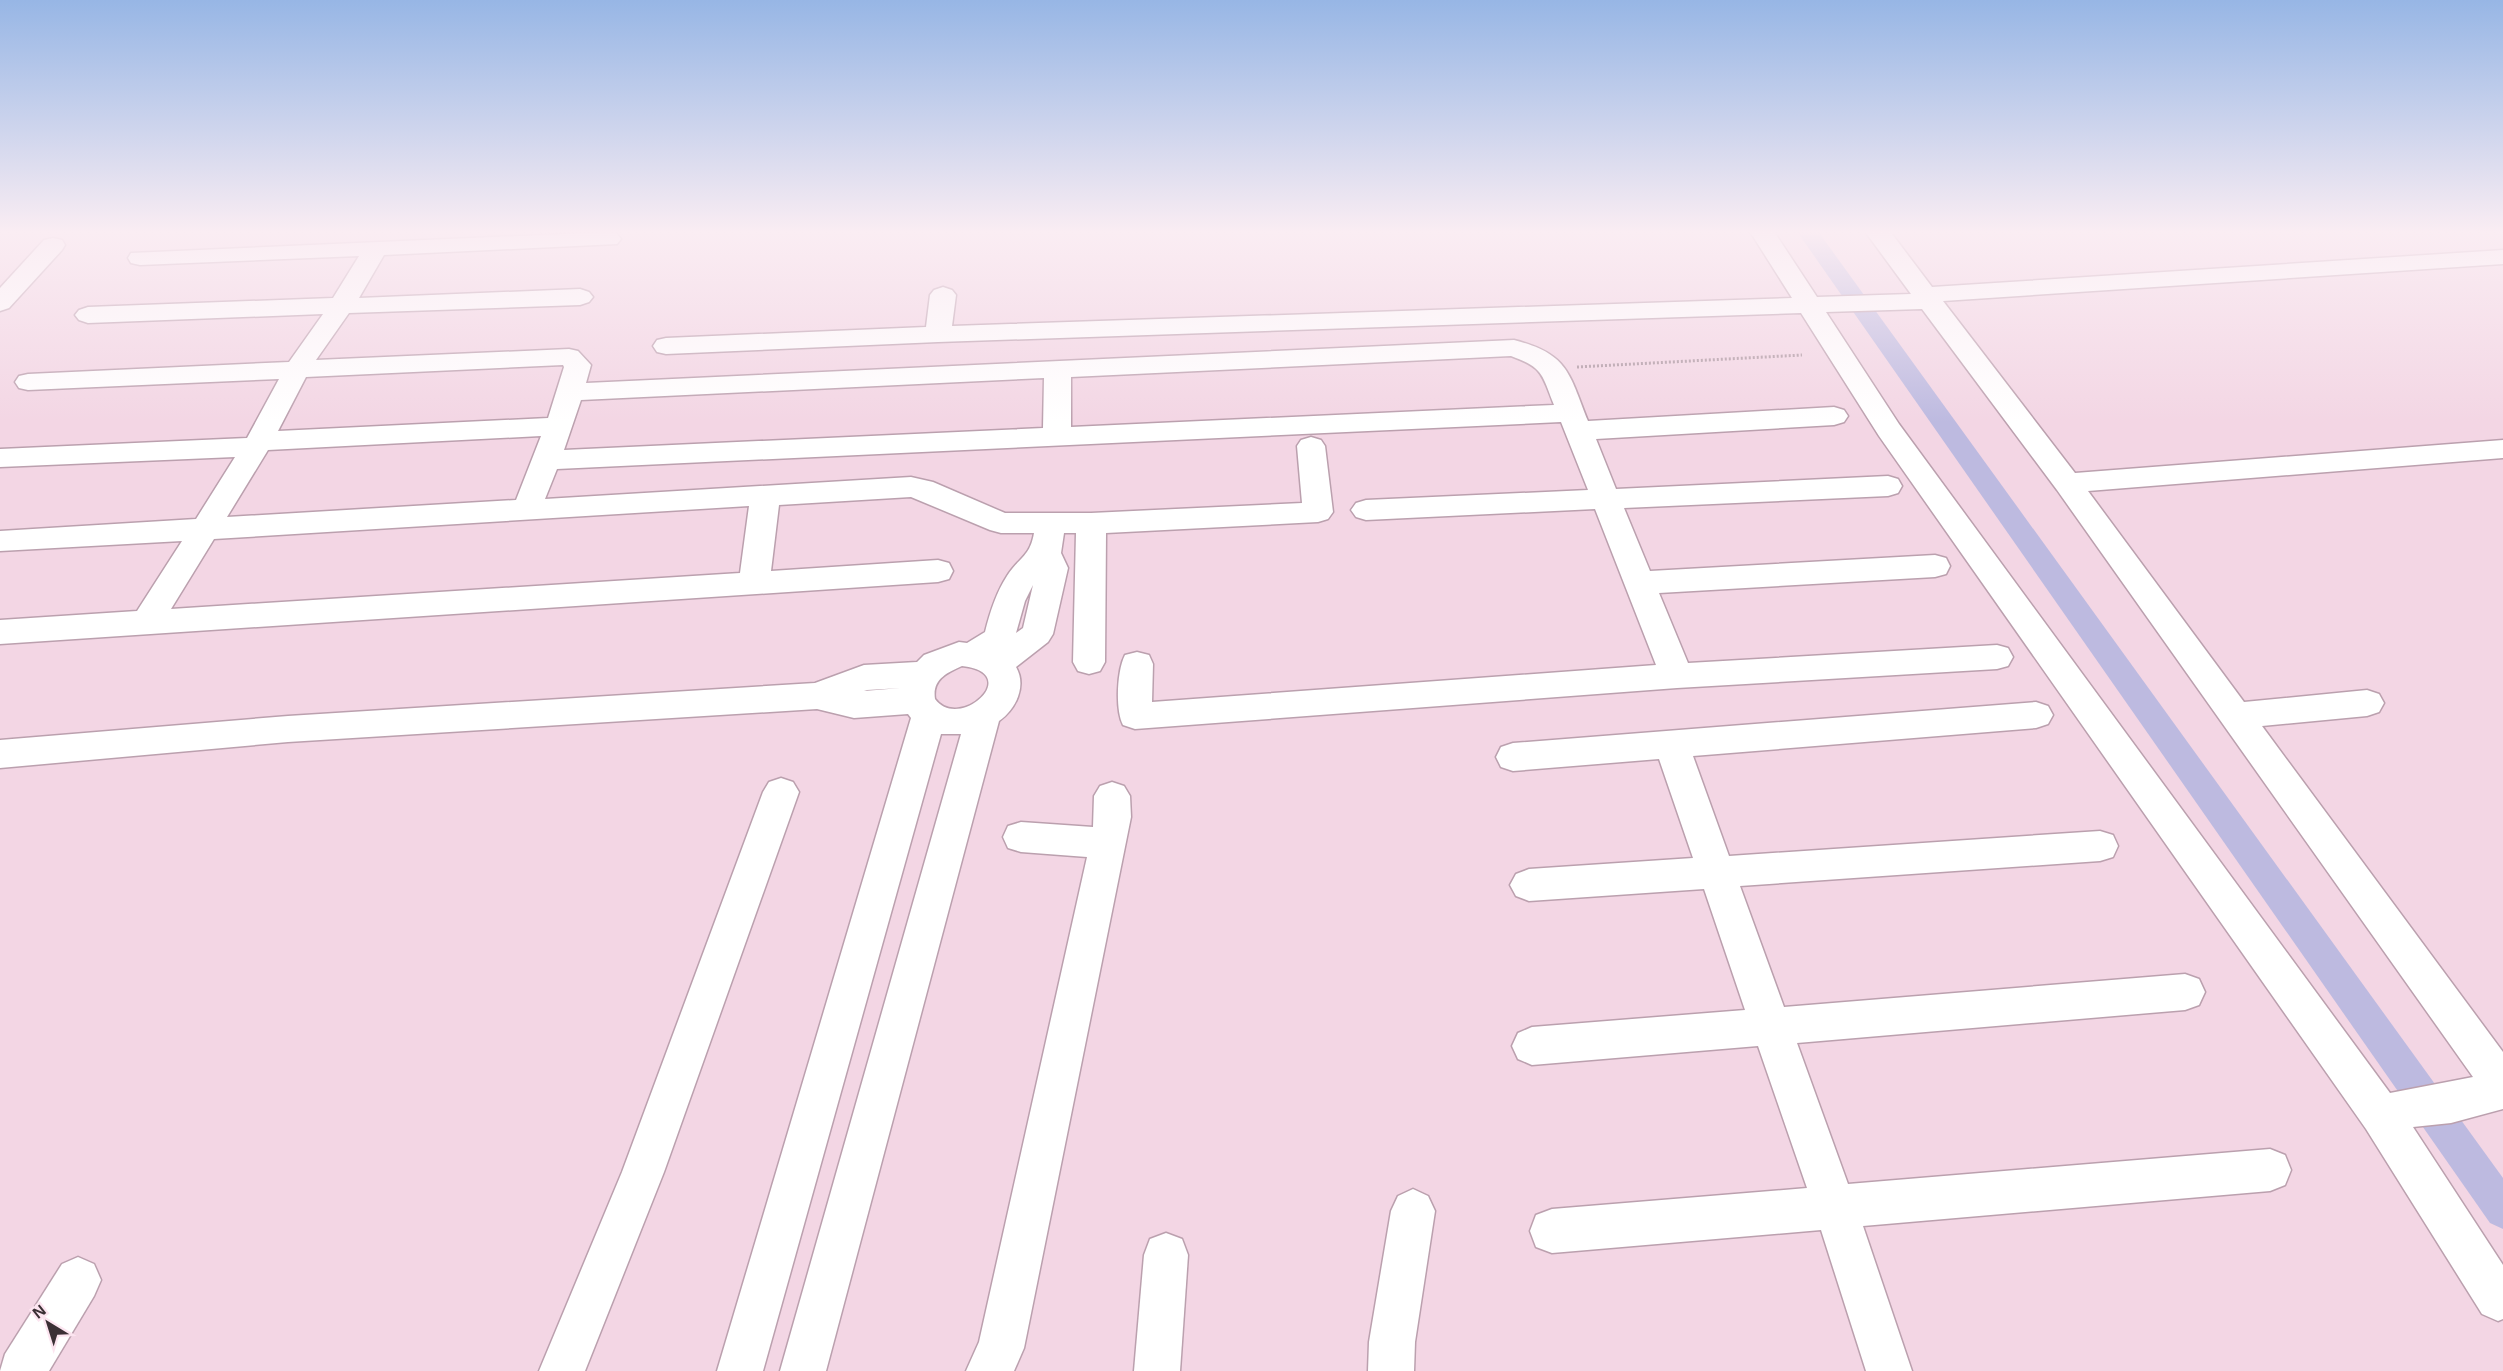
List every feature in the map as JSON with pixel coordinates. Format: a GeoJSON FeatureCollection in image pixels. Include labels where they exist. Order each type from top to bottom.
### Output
{"type":"FeatureCollection","features":[{"type":"Feature","properties":{"kind":"street"},"geometry":{"type":"LineString","coordinates":[[147,622],[257,444],[297,369],[349,294]]}},
{"type":"Feature","properties":{"kind":"street"},"geometry":{"type":"LineString","coordinates":[[1810,294],[1895,440],[2416,1109],[2498,1298]]}},
{"type":"Feature","properties":{"kind":"street"},"geometry":{"type":"LineString","coordinates":[[1918,294],[2067,483],[2503,1088],[2416,1109]]}},
{"type":"Feature","properties":{"kind":"street"},"geometry":{"type":"LineString","coordinates":[[666,346],[938,334],[1818,305],[1991,294]]}},
{"type":"Feature","properties":{"kind":"street"},"geometry":{"type":"LineString","coordinates":[[938,334],[943,295]]}},
{"type":"Feature","properties":{"kind":"street"},"geometry":{"type":"LineString","coordinates":[[88,315],[580,297]]}},
{"type":"Feature","properties":{"kind":"street"},"geometry":{"type":"LineString","coordinates":[[571,392],[1514,348],[1539,357],[1553,368],[1677,676]]}},
{"type":"Feature","properties":{"kind":"street"},"geometry":{"type":"LineString","coordinates":[[28,382],[569,357],[578,365],[571,392],[526,511]]}},
{"type":"Feature","properties":{"kind":"street"},"geometry":{"type":"LineString","coordinates":[[1057,436],[1058,369]]}},
{"type":"Feature","properties":{"kind":"street"},"geometry":{"type":"LineString","coordinates":[[547,460],[1057,436],[1834,416]]}},
{"type":"Feature","properties":{"kind":"street"},"geometry":{"type":"LineString","coordinates":[[0,458],[560,426]]}},
{"type":"Feature","properties":{"kind":"street"},"geometry":{"type":"LineString","coordinates":[[0,542],[765,495],[917,488],[1001,523],[1048,538],[1091,523],[1318,512],[1311,446]]}},
{"type":"Feature","properties":{"kind":"street"},"geometry":{"type":"LineString","coordinates":[[2067,483],[2503,448]]}},
{"type":"Feature","properties":{"kind":"street"},"geometry":{"type":"LineString","coordinates":[[1366,510],[1888,486]]}},
{"type":"Feature","properties":{"kind":"street"},"geometry":{"type":"LineString","coordinates":[[754,583],[765,495]]}},
{"type":"Feature","properties":{"kind":"street"},"geometry":{"type":"LineString","coordinates":[[1089,662],[1091,523]]}},
{"type":"Feature","properties":{"kind":"street"},"geometry":{"type":"LineString","coordinates":[[986,659],[1037,634],[1053,568],[1048,538]]}},
{"type":"Feature","properties":{"kind":"street"},"geometry":{"type":"LineString","coordinates":[[1639,583],[1935,567]]}},
{"type":"Feature","properties":{"kind":"street"},"geometry":{"type":"LineString","coordinates":[[0,632],[938,572]]}},
{"type":"Feature","properties":{"kind":"street"},"geometry":{"type":"LineString","coordinates":[[0,754],[288,729],[817,696],[854,705],[923,696],[953,722],[969,720],[984,714],[996,705],[1003,694],[1004,673],[986,659],[959,654],[942,659],[929,667],[923,696],[740,1371]]}},
{"type":"Feature","properties":{"kind":"street"},"geometry":{"type":"LineString","coordinates":[[1137,664],[1135,716],[1677,676],[1997,657]]}},
{"type":"Feature","properties":{"kind":"street"},"geometry":{"type":"LineString","coordinates":[[2235,716],[2367,703]]}},
{"type":"Feature","properties":{"kind":"street"},"geometry":{"type":"LineString","coordinates":[[803,1371],[984,714]]}},
{"type":"Feature","properties":{"kind":"street"},"geometry":{"type":"LineString","coordinates":[[1513,757],[2036,716]]}},
{"type":"Feature","properties":{"kind":"street"},"geometry":{"type":"LineString","coordinates":[[1671,744],[1835,1207],[1889,1371]]}},
{"type":"Feature","properties":{"kind":"street"},"geometry":{"type":"LineString","coordinates":[[562,1371],[643,1172],[781,792]]}},
{"type":"Feature","properties":{"kind":"street"},"geometry":{"type":"LineString","coordinates":[[989,1371],[1001,1348],[1108,843],[1113,817],[1112,796]]}},
{"type":"Feature","properties":{"kind":"street"},"geometry":{"type":"LineString","coordinates":[[1022,837],[1108,843]]}},
{"type":"Feature","properties":{"kind":"street"},"geometry":{"type":"LineString","coordinates":[[1529,885],[2100,846]]}},
{"type":"Feature","properties":{"kind":"street"},"geometry":{"type":"LineString","coordinates":[[1532,1046],[2185,992]]}},
{"type":"Feature","properties":{"kind":"street"},"geometry":{"type":"LineString","coordinates":[[1552,1231],[2270,1170]]}},
{"type":"Feature","properties":{"kind":"street"},"geometry":{"type":"LineString","coordinates":[[1391,1371],[1392,1342],[1413,1211]]}},
{"type":"Feature","properties":{"kind":"street"},"geometry":{"type":"LineString","coordinates":[[1158,1371],[1166,1255]]}},
{"type":"Feature","properties":{"kind":"street"},"geometry":{"type":"LineString","coordinates":[[21,1371],[78,1280]]}},
{"type":"Feature","properties":{"kind":"path"},"geometry":{"type":"LineString","coordinates":[[1553,368],[1802,354]]}},
{"type":"Feature","properties":{"kind":"waterway"},"geometry":{"type":"LineString","coordinates":[[1852,294],[2503,1210]]}}]}
